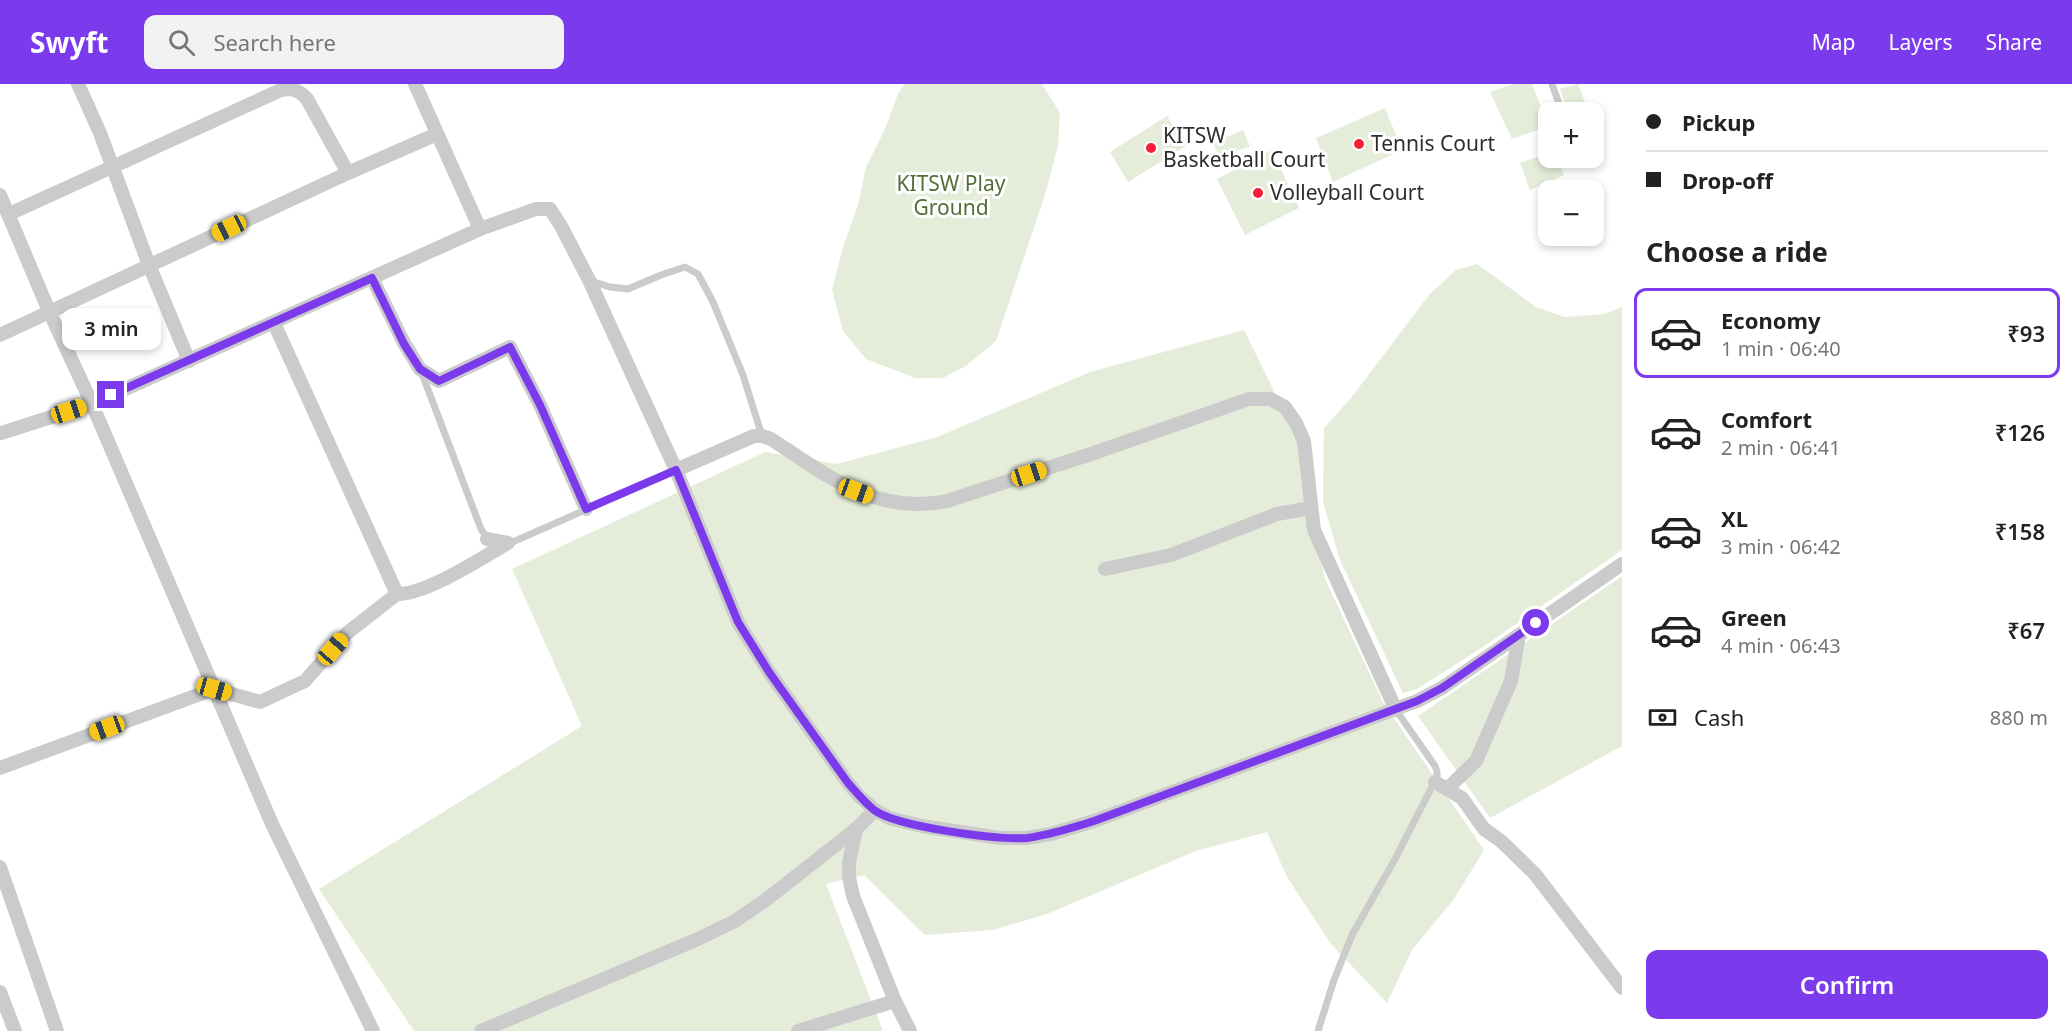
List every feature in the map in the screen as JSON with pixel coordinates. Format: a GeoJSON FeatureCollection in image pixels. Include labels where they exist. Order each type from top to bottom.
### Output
{"type":"FeatureCollection","features":[{"type":"Feature","properties":{"kind":"street"},"geometry":{"type":"LineString","coordinates":[[78,84],[189,361]]}},
{"type":"Feature","properties":{"kind":"street"},"geometry":{"type":"LineString","coordinates":[[415,84],[480,229]]}},
{"type":"Feature","properties":{"kind":"street"},"geometry":{"type":"LineString","coordinates":[[9,214],[281,90],[290,88],[299,91],[307,99],[348,173]]}},
{"type":"Feature","properties":{"kind":"street"},"geometry":{"type":"LineString","coordinates":[[0,335],[437,134]]}},
{"type":"Feature","properties":{"kind":"street"},"geometry":{"type":"LineString","coordinates":[[0,195],[297,879],[373,1031]]}},
{"type":"Feature","properties":{"kind":"street"},"geometry":{"type":"LineString","coordinates":[[0,432],[92,404],[480,229],[536,209],[550,209],[589,280],[676,470],[738,622],[769,672],[848,783],[875,810],[890,818],[922,826],[1000,838],[1026,838],[1051,834],[1094,821],[1396,710],[1442,688],[1622,564]]}},
{"type":"Feature","properties":{"kind":"street"},"geometry":{"type":"LineString","coordinates":[[372,278],[404,344],[420,369],[439,381],[510,347],[540,405],[586,509]]}},
{"type":"Feature","properties":{"kind":"street"},"geometry":{"type":"LineString","coordinates":[[274,323],[397,594]]}},
{"type":"Feature","properties":{"kind":"street"},"geometry":{"type":"LineString","coordinates":[[676,470],[746,438],[762,436],[771,439],[856,491],[901,505],[927,506],[1069,462],[1249,399],[1270,399],[1285,407],[1304,441],[1314,530],[1396,710]]}},
{"type":"Feature","properties":{"kind":"street"},"geometry":{"type":"LineString","coordinates":[[1105,569],[1171,555],[1277,514],[1311,508]]}},
{"type":"Feature","properties":{"kind":"street"},"geometry":{"type":"LineString","coordinates":[[487,539],[508,543]]}},
{"type":"Feature","properties":{"kind":"street"},"geometry":{"type":"LineString","coordinates":[[0,768],[214,689],[260,702],[305,681],[347,633],[397,594],[408,594],[426,588],[508,543]]}},
{"type":"Feature","properties":{"kind":"street"},"geometry":{"type":"LineString","coordinates":[[1447,789],[1476,761],[1511,681],[1519,635]]}},
{"type":"Feature","properties":{"kind":"street"},"geometry":{"type":"LineString","coordinates":[[1435,782],[1462,798],[1484,829],[1501,841],[1534,874],[1622,988]]}},
{"type":"Feature","properties":{"kind":"street"},"geometry":{"type":"LineString","coordinates":[[481,1031],[698,939],[735,921],[767,899],[856,829],[875,810]]}},
{"type":"Feature","properties":{"kind":"street"},"geometry":{"type":"LineString","coordinates":[[856,829],[849,863],[853,896],[895,1001],[910,1031]]}},
{"type":"Feature","properties":{"kind":"street"},"geometry":{"type":"LineString","coordinates":[[0,867],[57,1031]]}},
{"type":"Feature","properties":{"kind":"street"},"geometry":{"type":"LineString","coordinates":[[0,992],[15,1031]]}},
{"type":"Feature","properties":{"kind":"street"},"geometry":{"type":"LineString","coordinates":[[798,1031],[895,1001]]}},
{"type":"Feature","properties":{"kind":"lane"},"geometry":{"type":"LineString","coordinates":[[1552,84],[1558,102]]}},
{"type":"Feature","properties":{"kind":"lane"},"geometry":{"type":"LineString","coordinates":[[589,280],[609,287],[628,289],[685,267],[698,274],[730,341],[762,436]]}},
{"type":"Feature","properties":{"kind":"lane"},"geometry":{"type":"LineString","coordinates":[[420,369],[487,539]]}},
{"type":"Feature","properties":{"kind":"lane"},"geometry":{"type":"LineString","coordinates":[[508,543],[676,470]]}},
{"type":"Feature","properties":{"kind":"lane"},"geometry":{"type":"LineString","coordinates":[[1318,1031],[1352,934],[1435,782],[1437,771],[1435,766],[1396,710]]}},
{"type":"Feature","properties":{"kind":"green space","name":"KITSW Play Ground"},"geometry":{"type":"Polygon","coordinates":[[[904,84],[1042,84],[1060,113],[1058,146],[1045,195],[996,341],[966,366],[943,378],[915,378],[866,359],[843,331],[832,290],[843,247],[858,205],[866,167],[904,84]]]}},
{"type":"Feature","properties":{"kind":"green space"},"geometry":{"type":"Polygon","coordinates":[[[1513,84],[1532,84],[1539,102],[1538,130],[1512,139],[1490,92],[1513,84]]]}},
{"type":"Feature","properties":{"kind":"green space"},"geometry":{"type":"Polygon","coordinates":[[[1578,84],[1585,102],[1565,102],[1560,89],[1578,84]]]}},
{"type":"Feature","properties":{"kind":"green space","name":"Tennis Court"},"geometry":{"type":"Polygon","coordinates":[[[1385,108],[1402,150],[1333,182],[1316,138],[1385,108]]]}},
{"type":"Feature","properties":{"kind":"green space"},"geometry":{"type":"Polygon","coordinates":[[[1167,116],[1186,146],[1128,182],[1110,152],[1167,116]]]}},
{"type":"Feature","properties":{"kind":"green space"},"geometry":{"type":"Polygon","coordinates":[[[1243,130],[1250,146],[1220,158],[1213,143],[1243,130]]]}},
{"type":"Feature","properties":{"kind":"green space","name":"Volleyball Court"},"geometry":{"type":"Polygon","coordinates":[[[1272,150],[1299,208],[1245,235],[1217,179],[1272,150]]]}},
{"type":"Feature","properties":{"kind":"green space"},"geometry":{"type":"Polygon","coordinates":[[[1538,157],[1538,168],[1562,168],[1564,175],[1553,180],[1538,180],[1538,186],[1530,190],[1520,163],[1538,157]]]}},
{"type":"Feature","properties":{"kind":"green space"},"geometry":{"type":"Polygon","coordinates":[[[1477,264],[1536,307],[1564,317],[1604,314],[1622,307],[1622,550],[1480,649],[1417,689],[1403,693],[1340,560],[1323,502],[1324,428],[1351,398],[1429,295],[1456,270],[1477,264]]]}},
{"type":"Feature","properties":{"kind":"green space"},"geometry":{"type":"Polygon","coordinates":[[[1244,330],[1296,436],[1325,579],[1383,702],[1484,850],[1454,899],[1412,950],[1387,1003],[1331,944],[1287,877],[1267,832],[1196,851],[1047,914],[993,930],[925,935],[864,875],[826,884],[883,1031],[414,1031],[319,889],[582,726],[512,569],[765,452],[837,464],[937,437],[1090,372],[1244,330]]]}},
{"type":"Feature","properties":{"kind":"green space"},"geometry":{"type":"Polygon","coordinates":[[[1622,576],[1622,746],[1490,818],[1418,716],[1622,576]]]}},
{"type":"Feature","properties":{"kind":"place","name":"Tennis Court"},"geometry":{"type":"Point","coordinates":[1359,144]}},
{"type":"Feature","properties":{"kind":"place","name":"KITSW Basketball Court"},"geometry":{"type":"Point","coordinates":[1151,148]}},
{"type":"Feature","properties":{"kind":"place","name":"Volleyball Court"},"geometry":{"type":"Point","coordinates":[1258,193]}},
{"type":"Feature","properties":{"kind":"route"},"geometry":{"type":"LineString","coordinates":[[111,395],[372,278],[404,344],[420,369],[439,381],[510,347],[540,405],[586,509],[676,470],[738,622],[769,672],[859,796],[875,810],[890,818],[922,826],[1000,838],[1026,838],[1051,834],[1094,821],[1417,701],[1442,688],[1536,623]]}}]}
